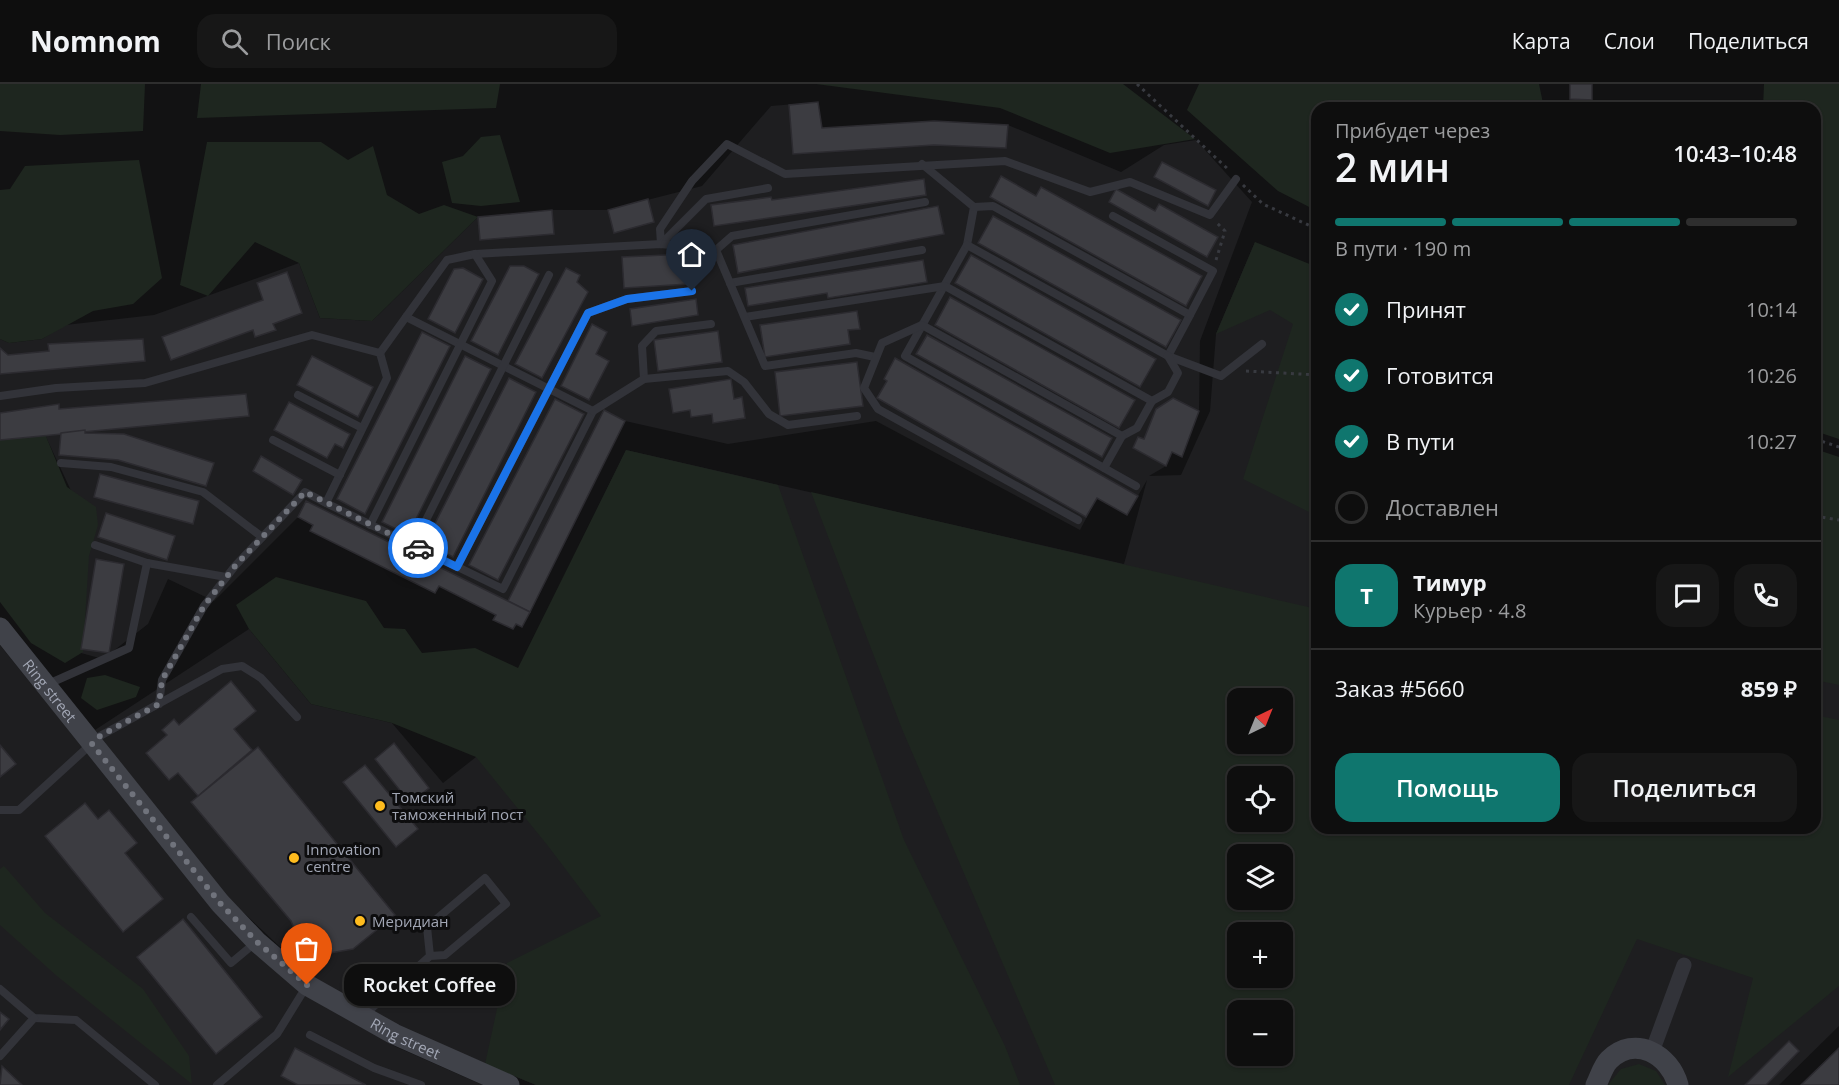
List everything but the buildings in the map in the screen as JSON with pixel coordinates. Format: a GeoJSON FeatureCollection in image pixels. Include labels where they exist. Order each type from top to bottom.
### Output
{"type":"FeatureCollection","features":[{"type":"Feature","properties":{"kind":"street","name":"Ring street"},"geometry":{"type":"LineString","coordinates":[[2,635],[45,685],[220,903],[257,942],[307,985],[366,1019],[479,1079],[509,1085]]}},
{"type":"Feature","properties":{"kind":"street"},"geometry":{"type":"LineString","coordinates":[[1652,1052],[1684,965]]}},
{"type":"Feature","properties":{"kind":"street"},"geometry":{"type":"LineString","coordinates":[[1596,1085],[1609,1061],[1621,1052],[1635,1048],[1652,1052],[1670,1065],[1678,1085]]}},
{"type":"Feature","properties":{"kind":"lane"},"geometry":{"type":"LineString","coordinates":[[661,244],[660,229],[666,219],[692,181],[727,144],[785,174],[922,164],[1005,161],[1090,192],[1130,182],[1210,214],[1236,179]]}},
{"type":"Feature","properties":{"kind":"lane"},"geometry":{"type":"LineString","coordinates":[[922,164],[974,207],[993,206],[1190,315]]}},
{"type":"Feature","properties":{"kind":"lane"},"geometry":{"type":"LineString","coordinates":[[661,244],[706,199],[768,188]]}},
{"type":"Feature","properties":{"kind":"lane"},"geometry":{"type":"LineString","coordinates":[[380,353],[447,260],[475,254],[661,244],[716,250],[732,236],[925,202]]}},
{"type":"Feature","properties":{"kind":"lane"},"geometry":{"type":"LineString","coordinates":[[974,207],[967,245],[905,356],[1136,486]]}},
{"type":"Feature","properties":{"kind":"lane"},"geometry":{"type":"LineString","coordinates":[[1113,216],[1213,270],[1168,356]]}},
{"type":"Feature","properties":{"kind":"lane"},"geometry":{"type":"LineString","coordinates":[[967,245],[1168,356],[1221,376],[1262,344]]}},
{"type":"Feature","properties":{"kind":"lane"},"geometry":{"type":"LineString","coordinates":[[716,250],[765,366],[856,353],[875,357]]}},
{"type":"Feature","properties":{"kind":"lane"},"geometry":{"type":"LineString","coordinates":[[730,284],[922,250]]}},
{"type":"Feature","properties":{"kind":"lane"},"geometry":{"type":"LineString","coordinates":[[370,525],[492,281],[475,254]]}},
{"type":"Feature","properties":{"kind":"lane"},"geometry":{"type":"LineString","coordinates":[[413,546],[549,275]]}},
{"type":"Feature","properties":{"kind":"lane"},"geometry":{"type":"LineString","coordinates":[[744,317],[945,286],[1152,401]]}},
{"type":"Feature","properties":{"kind":"lane"},"geometry":{"type":"LineString","coordinates":[[457,567],[588,313],[627,299],[692,291]]}},
{"type":"Feature","properties":{"kind":"lane"},"geometry":{"type":"LineString","coordinates":[[406,317],[593,411]]}},
{"type":"Feature","properties":{"kind":"lane"},"geometry":{"type":"LineString","coordinates":[[644,379],[642,346],[656,331],[711,324]]}},
{"type":"Feature","properties":{"kind":"lane"},"geometry":{"type":"LineString","coordinates":[[922,325],[882,343],[864,388],[878,409],[1078,520]]}},
{"type":"Feature","properties":{"kind":"lane"},"geometry":{"type":"LineString","coordinates":[[922,325],[1122,436]]}},
{"type":"Feature","properties":{"kind":"lane"},"geometry":{"type":"LineString","coordinates":[[0,396],[57,388],[145,383],[312,335],[380,353]]}},
{"type":"Feature","properties":{"kind":"lane"},"geometry":{"type":"LineString","coordinates":[[326,503],[387,378],[380,353]]}},
{"type":"Feature","properties":{"kind":"lane"},"geometry":{"type":"LineString","coordinates":[[1104,468],[1122,436],[1137,428],[1152,401],[1168,392],[1178,374],[1168,356]]}},
{"type":"Feature","properties":{"kind":"lane"},"geometry":{"type":"LineString","coordinates":[[159,704],[162,680],[204,606],[226,577],[305,492],[503,589],[593,411],[644,379],[728,371],[744,382],[769,414],[788,425],[857,416]]}},
{"type":"Feature","properties":{"kind":"lane"},"geometry":{"type":"LineString","coordinates":[[298,395],[363,428]]}},
{"type":"Feature","properties":{"kind":"lane"},"geometry":{"type":"LineString","coordinates":[[273,440],[340,475]]}},
{"type":"Feature","properties":{"kind":"lane"},"geometry":{"type":"LineString","coordinates":[[61,464],[111,467],[203,492],[262,537]]}},
{"type":"Feature","properties":{"kind":"lane"},"geometry":{"type":"LineString","coordinates":[[94,545],[147,563],[226,577]]}},
{"type":"Feature","properties":{"kind":"lane"},"geometry":{"type":"LineString","coordinates":[[45,685],[129,648],[147,563]]}},
{"type":"Feature","properties":{"kind":"lane"},"geometry":{"type":"LineString","coordinates":[[1,810],[19,810],[100,736],[222,669],[242,666],[261,678],[297,717]]}},
{"type":"Feature","properties":{"kind":"lane"},"geometry":{"type":"LineString","coordinates":[[366,1019],[372,1008],[430,956],[445,955],[506,904],[485,878],[427,927],[430,956]]}},
{"type":"Feature","properties":{"kind":"lane"},"geometry":{"type":"LineString","coordinates":[[192,917],[231,963],[257,942]]}},
{"type":"Feature","properties":{"kind":"lane"},"geometry":{"type":"LineString","coordinates":[[217,1085],[277,1034],[307,985]]}},
{"type":"Feature","properties":{"kind":"lane"},"geometry":{"type":"LineString","coordinates":[[0,989],[34,1018],[76,1020],[155,1085]]}},
{"type":"Feature","properties":{"kind":"lane"},"geometry":{"type":"LineString","coordinates":[[0,1056],[34,1018]]}},
{"type":"Feature","properties":{"kind":"lane"},"geometry":{"type":"LineString","coordinates":[[310,1035],[380,1070],[421,1085]]}},
{"type":"Feature","properties":{"kind":"path"},"geometry":{"type":"LineString","coordinates":[[1137,84],[1213,153],[1263,204],[1311,226]]}},
{"type":"Feature","properties":{"kind":"path"},"geometry":{"type":"LineString","coordinates":[[1210,214],[1225,231],[1213,270]]}},
{"type":"Feature","properties":{"kind":"path"},"geometry":{"type":"LineString","coordinates":[[1229,370],[1311,375]]}},
{"type":"Feature","properties":{"kind":"path"},"geometry":{"type":"LineString","coordinates":[[1821,441],[1839,447]]}},
{"type":"Feature","properties":{"kind":"path"},"geometry":{"type":"LineString","coordinates":[[1821,517],[1839,520]]}},
{"type":"Feature","properties":{"kind":"shaded area"},"geometry":{"type":"Polygon","coordinates":[[[0,84],[145,84],[143,131],[60,135],[0,131],[0,84]]]}},
{"type":"Feature","properties":{"kind":"shaded area"},"geometry":{"type":"Polygon","coordinates":[[[201,84],[500,84],[496,108],[197,118],[201,84]]]}},
{"type":"Feature","properties":{"kind":"shaded area"},"geometry":{"type":"Polygon","coordinates":[[[816,84],[1123,84],[1195,139],[1110,153],[1000,108],[816,84]]]}},
{"type":"Feature","properties":{"kind":"shaded area"},"geometry":{"type":"Polygon","coordinates":[[[1199,84],[1539,84],[1543,102],[1311,102],[1311,208],[1278,191],[1187,110],[1199,84]]]}},
{"type":"Feature","properties":{"kind":"shaded area"},"geometry":{"type":"Polygon","coordinates":[[[1764,84],[1839,84],[1839,439],[1821,433],[1821,102],[1763,102],[1764,84]]]}},
{"type":"Feature","properties":{"kind":"shaded area"},"geometry":{"type":"Polygon","coordinates":[[[818,102],[822,128],[934,121],[1008,125],[1121,172],[1164,145],[1196,140],[1252,202],[1200,341],[1199,411],[1182,457],[1172,452],[1166,466],[1149,476],[1181,475],[1210,411],[1216,334],[1255,242],[1311,293],[1311,834],[1821,834],[1821,575],[1839,579],[1839,1026],[1779,1085],[536,1085],[401,1028],[313,978],[226,896],[95,730],[249,629],[311,704],[392,723],[443,783],[476,757],[626,450],[1124,564],[1147,480],[1127,515],[1097,498],[1080,530],[876,421],[728,444],[625,421],[522,627],[516,624],[513,629],[493,620],[496,614],[439,586],[435,593],[310,531],[313,525],[298,517],[214,601],[168,579],[148,624],[103,659],[81,653],[89,529],[45,435],[0,440],[0,339],[9,343],[42,339],[65,325],[154,315],[299,263],[320,318],[372,321],[478,217],[552,210],[608,210],[702,186],[771,106],[818,102]]]}},
{"type":"Feature","properties":{"kind":"shaded area"},"geometry":{"type":"Polygon","coordinates":[[[500,135],[520,202],[481,206],[452,203],[442,162],[463,156],[481,137],[500,135]]]}},
{"type":"Feature","properties":{"kind":"shaded area"},"geometry":{"type":"Polygon","coordinates":[[[207,142],[321,142],[348,160],[373,146],[387,195],[419,214],[444,205],[478,217],[372,321],[320,318],[299,263],[255,242],[208,296],[180,285],[207,142]]]}},
{"type":"Feature","properties":{"kind":"shaded area"},"geometry":{"type":"Polygon","coordinates":[[[139,160],[162,278],[133,304],[93,311],[42,339],[9,343],[0,339],[0,190],[10,189],[25,166],[139,160]]]}},
{"type":"Feature","properties":{"kind":"shaded area"},"geometry":{"type":"Polygon","coordinates":[[[1255,242],[1311,265],[1311,513],[1243,479],[1293,324],[1270,310],[1216,334],[1255,242]]]}},
{"type":"Feature","properties":{"kind":"shaded area"},"geometry":{"type":"Polygon","coordinates":[[[45,434],[67,487],[96,507],[98,525],[89,556],[83,652],[65,663],[31,643],[0,602],[0,440],[45,434]]]}},
{"type":"Feature","properties":{"kind":"shaded area"},"geometry":{"type":"Polygon","coordinates":[[[626,450],[778,485],[904,840],[1005,1046],[1020,1085],[536,1085],[485,1064],[507,963],[601,916],[476,757],[392,723],[311,704],[249,629],[236,605],[276,577],[366,601],[384,628],[405,629],[422,653],[475,648],[518,668],[626,450]]]}},
{"type":"Feature","properties":{"kind":"shaded area"},"geometry":{"type":"Polygon","coordinates":[[[1821,451],[1839,457],[1839,685],[1821,681],[1821,451]]]}},
{"type":"Feature","properties":{"kind":"shaded area"},"geometry":{"type":"Polygon","coordinates":[[[811,492],[1311,608],[1311,834],[1821,834],[1821,716],[1839,720],[1839,986],[1728,1077],[1753,978],[1637,939],[1569,1085],[1055,1085],[902,729],[811,492]]]}},
{"type":"Feature","properties":{"kind":"shaded area"},"geometry":{"type":"Polygon","coordinates":[[[0,645],[213,910],[301,993],[392,1045],[483,1085],[0,1085],[0,645]]]}},
{"type":"Feature","properties":{"kind":"shaded area"},"geometry":{"type":"Polygon","coordinates":[[[105,675],[140,687],[136,697],[97,710],[81,698],[87,678],[105,675]]]}},
{"type":"Feature","properties":{"kind":"shaded area"},"geometry":{"type":"Polygon","coordinates":[[[4,866],[45,913],[143,989],[189,1056],[192,1084],[57,976],[0,925],[0,869],[4,866]]]}},
{"type":"Feature","properties":{"kind":"shaded area"},"geometry":{"type":"Polygon","coordinates":[[[1639,1064],[1656,1071],[1665,1085],[1608,1085],[1621,1069],[1639,1064]]]}},
{"type":"Feature","properties":{"kind":"way so far"},"geometry":{"type":"LineString","coordinates":[[307,985],[257,942],[220,903],[92,744],[100,736],[159,704],[162,680],[204,606],[235,566],[305,492],[418,548]]}},
{"type":"Feature","properties":{"kind":"place","name":"Томский таможенный пост"},"geometry":{"type":"Point","coordinates":[380,806]}},
{"type":"Feature","properties":{"kind":"place","name":"Innovation centre"},"geometry":{"type":"Point","coordinates":[294,858]}},
{"type":"Feature","properties":{"kind":"place","name":"Меридиан"},"geometry":{"type":"Point","coordinates":[360,921]}},
{"type":"Feature","properties":{"kind":"place","name":"Rocket Coffee"},"geometry":{"type":"Point","coordinates":[307,985]}},
{"type":"Feature","properties":{"kind":"route"},"geometry":{"type":"LineString","coordinates":[[418,548],[457,567],[588,313],[627,299],[692,291]]}}]}
